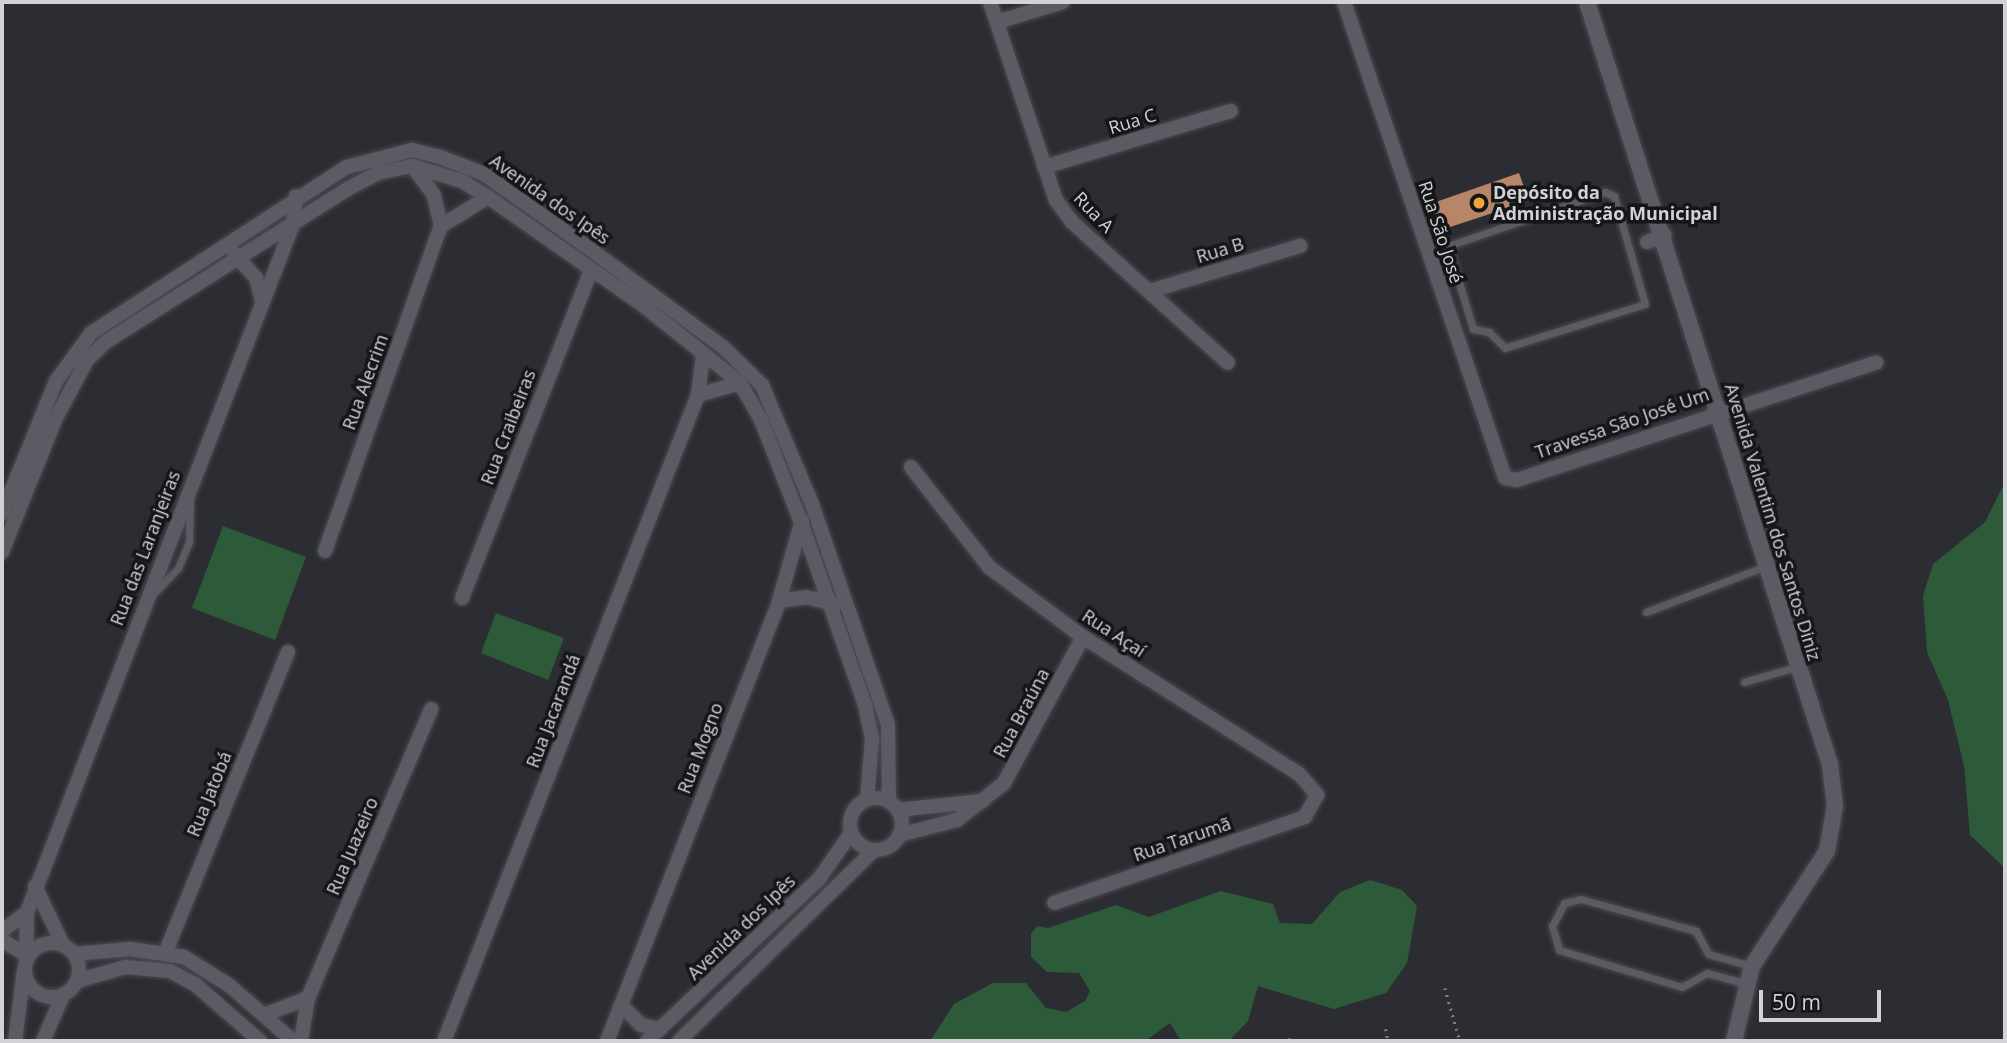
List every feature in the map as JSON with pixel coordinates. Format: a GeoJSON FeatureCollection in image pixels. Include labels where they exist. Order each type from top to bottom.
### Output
{"type":"FeatureCollection","features":[{"type":"Feature","properties":{"kind":"street","name":"Rua A"},"geometry":{"type":"LineString","coordinates":[[990,2],[1056,200],[1072,222],[1228,363]]}},
{"type":"Feature","properties":{"kind":"street"},"geometry":{"type":"LineString","coordinates":[[997,22],[1063,2]]}},
{"type":"Feature","properties":{"kind":"street","name":"Rua São José"},"geometry":{"type":"LineString","coordinates":[[1344,2],[1502,475]]}},
{"type":"Feature","properties":{"kind":"street","name":"Avenida Valentim dos Santos Diniz"},"geometry":{"type":"LineString","coordinates":[[1587,2],[1665,235],[1796,667],[1830,765],[1833,821],[1818,869],[1752,966],[1744,983],[1734,1041]]}},
{"type":"Feature","properties":{"kind":"street","name":"Rua C"},"geometry":{"type":"LineString","coordinates":[[1044,167],[1231,111]]}},
{"type":"Feature","properties":{"kind":"street","name":"Avenida dos Ipês"},"geometry":{"type":"LineString","coordinates":[[2,514],[67,359],[91,333],[221,244],[347,167],[382,154],[412,150],[484,174],[747,369],[779,419],[888,725],[893,806],[899,835]]}},
{"type":"Feature","properties":{"kind":"street"},"geometry":{"type":"LineString","coordinates":[[412,166],[434,195],[441,226],[488,197]]}},
{"type":"Feature","properties":{"kind":"street","name":"Avenida dos Ipês"},"geometry":{"type":"LineString","coordinates":[[2,552],[56,418],[87,360],[163,304],[378,173],[412,166],[462,181],[591,270],[703,354],[740,383],[761,420],[832,603],[872,739],[867,800],[852,813],[851,833],[819,879],[647,1041]]}},
{"type":"Feature","properties":{"kind":"street","name":"Rua das Laranjeiras"},"geometry":{"type":"LineString","coordinates":[[25,962],[27,912],[35,886],[293,224],[296,196]]}},
{"type":"Feature","properties":{"kind":"street","name":"Rua Alecrim"},"geometry":{"type":"LineString","coordinates":[[325,551],[441,226]]}},
{"type":"Feature","properties":{"kind":"street"},"geometry":{"type":"LineString","coordinates":[[1647,242],[1665,235]]}},
{"type":"Feature","properties":{"kind":"street"},"geometry":{"type":"LineString","coordinates":[[221,244],[242,258],[256,278],[262,301]]}},
{"type":"Feature","properties":{"kind":"street","name":"Rua B"},"geometry":{"type":"LineString","coordinates":[[1150,291],[1300,246]]}},
{"type":"Feature","properties":{"kind":"street","name":"Rua Craibeiras"},"geometry":{"type":"LineString","coordinates":[[462,598],[591,270]]}},
{"type":"Feature","properties":{"kind":"street","name":"Rua Jacarandá"},"geometry":{"type":"LineString","coordinates":[[444,1041],[698,395],[703,354]]}},
{"type":"Feature","properties":{"kind":"street","name":"Travessa São José Um"},"geometry":{"type":"LineString","coordinates":[[1502,475],[1517,480],[1719,410],[1876,363]]}},
{"type":"Feature","properties":{"kind":"street"},"geometry":{"type":"LineString","coordinates":[[698,395],[740,383]]}},
{"type":"Feature","properties":{"kind":"street","name":"Rua Açaí"},"geometry":{"type":"LineString","coordinates":[[911,467],[989,567],[1083,637],[1299,774],[1312,785],[1316,804]]}},
{"type":"Feature","properties":{"kind":"street","name":"Rua Mogno"},"geometry":{"type":"LineString","coordinates":[[607,1041],[779,601],[801,522],[811,504]]}},
{"type":"Feature","properties":{"kind":"street"},"geometry":{"type":"LineString","coordinates":[[779,601],[806,597],[847,605]]}},
{"type":"Feature","properties":{"kind":"street","name":"Rua Braúna"},"geometry":{"type":"LineString","coordinates":[[899,835],[957,820],[1004,783],[1083,637]]}},
{"type":"Feature","properties":{"kind":"street","name":"Rua Jatobá"},"geometry":{"type":"LineString","coordinates":[[166,951],[288,652]]}},
{"type":"Feature","properties":{"kind":"street","name":"Rua Juazeiro"},"geometry":{"type":"LineString","coordinates":[[301,1041],[308,998],[431,709]]}},
{"type":"Feature","properties":{"kind":"street"},"geometry":{"type":"LineString","coordinates":[[867,800],[893,806],[985,800]]}},
{"type":"Feature","properties":{"kind":"street","name":"Rua Tarumã"},"geometry":{"type":"LineString","coordinates":[[1054,903],[1305,817],[1316,804]]}},
{"type":"Feature","properties":{"kind":"street"},"geometry":{"type":"LineString","coordinates":[[851,833],[874,850]]}},
{"type":"Feature","properties":{"kind":"street"},"geometry":{"type":"LineString","coordinates":[[679,1041],[874,850],[899,835]]}},
{"type":"Feature","properties":{"kind":"street"},"geometry":{"type":"LineString","coordinates":[[35,886],[68,949],[77,981]]}},
{"type":"Feature","properties":{"kind":"street"},"geometry":{"type":"LineString","coordinates":[[2,931],[27,912]]}},
{"type":"Feature","properties":{"kind":"street"},"geometry":{"type":"LineString","coordinates":[[2,940],[25,962],[36,993],[63,995]]}},
{"type":"Feature","properties":{"kind":"street"},"geometry":{"type":"LineString","coordinates":[[15,1041],[25,962],[41,945],[68,949],[166,951],[218,979],[293,1041]]}},
{"type":"Feature","properties":{"kind":"street"},"geometry":{"type":"LineString","coordinates":[[43,1041],[63,995],[77,981],[125,967],[170,971],[197,985],[260,1041]]}},
{"type":"Feature","properties":{"kind":"street"},"geometry":{"type":"LineString","coordinates":[[264,1015],[308,998]]}},
{"type":"Feature","properties":{"kind":"street"},"geometry":{"type":"LineString","coordinates":[[621,1005],[641,1025],[661,1029]]}},
{"type":"Feature","properties":{"kind":"lane"},"geometry":{"type":"LineString","coordinates":[[1605,192],[1614,196],[1631,247],[1645,304],[1505,348],[1489,332],[1472,327],[1447,251],[1452,242],[1605,192]]}},
{"type":"Feature","properties":{"kind":"lane"},"geometry":{"type":"LineString","coordinates":[[1631,247],[1647,242]]}},
{"type":"Feature","properties":{"kind":"lane"},"geometry":{"type":"LineString","coordinates":[[1646,612],[1767,566]]}},
{"type":"Feature","properties":{"kind":"lane"},"geometry":{"type":"LineString","coordinates":[[1744,682],[1796,667]]}},
{"type":"Feature","properties":{"kind":"lane"},"geometry":{"type":"LineString","coordinates":[[1744,983],[1707,973],[1682,987],[1559,950],[1551,935],[1554,920],[1564,903],[1581,899],[1696,931],[1708,954],[1752,966]]}},
{"type":"Feature","properties":{"kind":"path"},"geometry":{"type":"LineString","coordinates":[[1445,988],[1460,1041]]}},
{"type":"Feature","properties":{"kind":"path"},"geometry":{"type":"LineString","coordinates":[[1386,1029],[1388,1041]]}},
{"type":"Feature","properties":{"kind":"green space"},"geometry":{"type":"Polygon","coordinates":[[[2005,482],[2005,868],[1970,835],[1964,766],[1948,700],[1927,652],[1923,596],[1933,564],[1985,522],[2005,482]]]}},
{"type":"Feature","properties":{"kind":"green space"},"geometry":{"type":"Polygon","coordinates":[[[223,526],[306,557],[275,640],[192,608],[223,526]]]}},
{"type":"Feature","properties":{"kind":"green space"},"geometry":{"type":"Polygon","coordinates":[[[496,613],[564,638],[548,680],[481,653],[496,613]]]}},
{"type":"Feature","properties":{"kind":"green space"},"geometry":{"type":"Polygon","coordinates":[[[1370,880],[1402,890],[1417,906],[1407,963],[1386,993],[1334,1009],[1258,986],[1248,1021],[1229,1041],[1181,1041],[1170,1023],[1145,1041],[930,1041],[954,1004],[993,983],[1026,983],[1046,1008],[1066,1012],[1085,1001],[1090,991],[1079,973],[1047,972],[1031,957],[1031,934],[1037,926],[1048,928],[1116,905],[1149,917],[1221,891],[1273,904],[1280,923],[1312,924],[1340,892],[1370,880]]]}},
{"type":"Feature","properties":{"kind":"building","name":"Depósito da Administração Municipal"},"geometry":{"type":"Polygon","coordinates":[[[1519,173],[1529,201],[1438,231],[1430,204],[1519,173]]]}},
{"type":"Feature","properties":{"kind":"place","name":"Depósito da Administração Municipal"},"geometry":{"type":"Point","coordinates":[1479,203]}}]}
